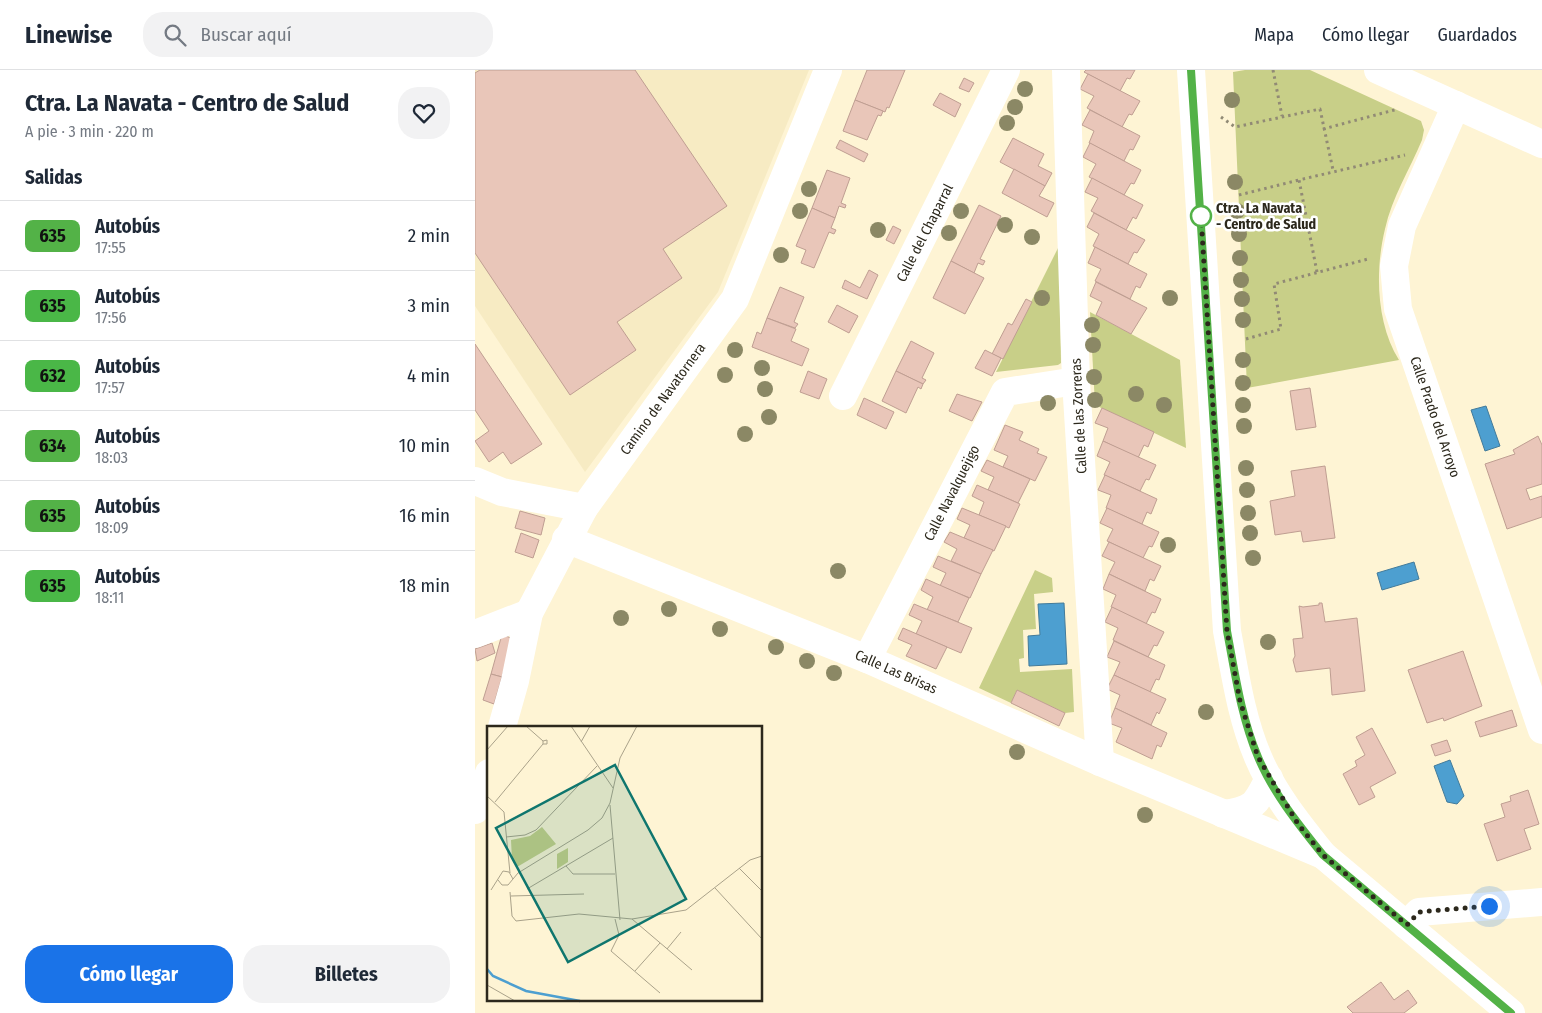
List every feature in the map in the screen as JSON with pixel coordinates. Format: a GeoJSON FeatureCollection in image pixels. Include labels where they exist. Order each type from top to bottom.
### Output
{"type":"FeatureCollection","features":[{"type":"Feature","properties":{"kind":"street","name":"Camino de Navatornera"},"geometry":{"type":"LineString","coordinates":[[502,726],[515,681],[529,613],[566,539],[584,508],[735,299],[828,70]]}},
{"type":"Feature","properties":{"kind":"street","name":"Calle del Chaparral"},"geometry":{"type":"LineString","coordinates":[[843,396],[1006,70]]}},
{"type":"Feature","properties":{"kind":"street","name":"Calle de las Zorreras"},"geometry":{"type":"LineString","coordinates":[[1066,70],[1077,381],[1100,762]]}},
{"type":"Feature","properties":{"kind":"street"},"geometry":{"type":"LineString","coordinates":[[1191,70],[1227,631],[1240,701],[1258,757],[1298,824],[1323,855],[1511,1013]]}},
{"type":"Feature","properties":{"kind":"street"},"geometry":{"type":"LineString","coordinates":[[1378,70],[1542,144]]}},
{"type":"Feature","properties":{"kind":"street","name":"Calle Prado del Arroyo"},"geometry":{"type":"LineString","coordinates":[[1456,106],[1402,226],[1394,266],[1398,309],[1542,730]]}},
{"type":"Feature","properties":{"kind":"street","name":"Calle Navalquejigo"},"geometry":{"type":"LineString","coordinates":[[867,659],[1005,392],[1077,381]]}},
{"type":"Feature","properties":{"kind":"street"},"geometry":{"type":"LineString","coordinates":[[475,481],[502,492],[584,508]]}},
{"type":"Feature","properties":{"kind":"street","name":"Calle Las Brisas"},"geometry":{"type":"LineString","coordinates":[[566,539],[867,659],[1100,762],[1323,855]]}},
{"type":"Feature","properties":{"kind":"street"},"geometry":{"type":"LineString","coordinates":[[475,634],[529,613]]}},
{"type":"Feature","properties":{"kind":"street"},"geometry":{"type":"LineString","coordinates":[[475,810],[487,778]]}},
{"type":"Feature","properties":{"kind":"street"},"geometry":{"type":"LineString","coordinates":[[1223,814],[1246,811],[1259,797],[1269,778]]}},
{"type":"Feature","properties":{"kind":"street"},"geometry":{"type":"LineString","coordinates":[[1407,925],[1419,912],[1542,902]]}},
{"type":"Feature","properties":{"kind":"path"},"geometry":{"type":"LineString","coordinates":[[1273,70],[1282,116]]}},
{"type":"Feature","properties":{"kind":"path"},"geometry":{"type":"LineString","coordinates":[[1323,129],[1404,108]]}},
{"type":"Feature","properties":{"kind":"path"},"geometry":{"type":"LineString","coordinates":[[1193,111],[1210,110],[1235,127],[1320,109],[1333,170]]}},
{"type":"Feature","properties":{"kind":"path"},"geometry":{"type":"LineString","coordinates":[[1239,195],[1333,170],[1408,154]]}},
{"type":"Feature","properties":{"kind":"path"},"geometry":{"type":"LineString","coordinates":[[1299,180],[1317,272]]}},
{"type":"Feature","properties":{"kind":"path"},"geometry":{"type":"LineString","coordinates":[[1246,339],[1281,329],[1274,284],[1372,258]]}},
{"type":"Feature","properties":{"kind":"shaded area"},"geometry":{"type":"Polygon","coordinates":[[[475,70],[809,70],[718,292],[585,472],[475,306],[475,70]]]}},
{"type":"Feature","properties":{"kind":"green space"},"geometry":{"type":"Polygon","coordinates":[[[1245,70],[1310,70],[1421,121],[1424,130],[1422,140],[1388,217],[1380,262],[1379,279],[1382,313],[1391,345],[1399,360],[1247,388],[1233,72],[1245,70]]]}},
{"type":"Feature","properties":{"kind":"green space"},"geometry":{"type":"Polygon","coordinates":[[[1059,246],[1061,363],[1058,365],[996,372],[1059,246]]]}},
{"type":"Feature","properties":{"kind":"green space"},"geometry":{"type":"Polygon","coordinates":[[[1090,312],[1180,360],[1186,448],[1095,405],[1090,312]]]}},
{"type":"Feature","properties":{"kind":"green space"},"geometry":{"type":"Polygon","coordinates":[[[1035,570],[1052,578],[1053,592],[1034,594],[1036,629],[1023,630],[1024,658],[1019,659],[1020,672],[1072,669],[1074,712],[1065,713],[1017,690],[1011,703],[979,688],[1035,570]]]}},
{"type":"Feature","properties":{"kind":"water"},"geometry":{"type":"Polygon","coordinates":[[[1486,406],[1500,446],[1485,451],[1471,410],[1486,406]]]}},
{"type":"Feature","properties":{"kind":"water"},"geometry":{"type":"Polygon","coordinates":[[[1414,562],[1419,579],[1382,590],[1377,573],[1414,562]]]}},
{"type":"Feature","properties":{"kind":"water"},"geometry":{"type":"Polygon","coordinates":[[[1064,603],[1067,664],[1029,666],[1028,636],[1040,635],[1038,604],[1064,603]]]}},
{"type":"Feature","properties":{"kind":"water"},"geometry":{"type":"Polygon","coordinates":[[[1450,760],[1464,796],[1457,804],[1447,802],[1434,766],[1450,760]]]}},
{"type":"Feature","properties":{"kind":"building"},"geometry":{"type":"Polygon","coordinates":[[[480,70],[635,70],[727,206],[663,249],[682,278],[617,322],[636,350],[570,395],[475,253],[475,73],[480,70]]]}},
{"type":"Feature","properties":{"kind":"building"},"geometry":{"type":"Polygon","coordinates":[[[867,70],[905,70],[889,108],[887,107],[885,112],[855,100],[867,70]]]}},
{"type":"Feature","properties":{"kind":"building"},"geometry":{"type":"Polygon","coordinates":[[[1086,70],[1135,70],[1130,79],[1127,78],[1120,91],[1084,72],[1086,70]]]}},
{"type":"Feature","properties":{"kind":"building"},"geometry":{"type":"Polygon","coordinates":[[[1088,74],[1140,101],[1132,115],[1129,114],[1122,127],[1087,108],[1094,96],[1080,89],[1088,74]]]}},
{"type":"Feature","properties":{"kind":"building"},"geometry":{"type":"Polygon","coordinates":[[[964,78],[974,83],[969,92],[959,88],[964,78]]]}},
{"type":"Feature","properties":{"kind":"building"},"geometry":{"type":"Polygon","coordinates":[[[940,93],[961,104],[955,117],[933,105],[940,93]]]}},
{"type":"Feature","properties":{"kind":"building"},"geometry":{"type":"Polygon","coordinates":[[[855,100],[883,111],[881,116],[878,115],[867,140],[843,131],[855,100]]]}},
{"type":"Feature","properties":{"kind":"building"},"geometry":{"type":"Polygon","coordinates":[[[1090,110],[1140,136],[1133,150],[1130,149],[1124,161],[1089,143],[1094,131],[1082,125],[1090,110]]]}},
{"type":"Feature","properties":{"kind":"building"},"geometry":{"type":"Polygon","coordinates":[[[1013,138],[1044,154],[1038,166],[1052,173],[1045,186],[1000,162],[1013,138]]]}},
{"type":"Feature","properties":{"kind":"building"},"geometry":{"type":"Polygon","coordinates":[[[840,140],[868,154],[864,162],[836,148],[840,140]]]}},
{"type":"Feature","properties":{"kind":"building"},"geometry":{"type":"Polygon","coordinates":[[[1090,143],[1141,170],[1134,184],[1131,183],[1124,195],[1089,177],[1096,164],[1083,157],[1090,143]]]}},
{"type":"Feature","properties":{"kind":"building"},"geometry":{"type":"Polygon","coordinates":[[[1014,169],[1045,186],[1039,196],[1054,203],[1047,217],[1002,193],[1014,169]]]}},
{"type":"Feature","properties":{"kind":"building"},"geometry":{"type":"Polygon","coordinates":[[[827,170],[850,178],[841,203],[846,205],[845,208],[839,206],[835,218],[812,208],[827,170]]]}},
{"type":"Feature","properties":{"kind":"building"},"geometry":{"type":"Polygon","coordinates":[[[1092,178],[1143,205],[1136,219],[1133,217],[1126,230],[1091,211],[1098,198],[1085,192],[1092,178]]]}},
{"type":"Feature","properties":{"kind":"building"},"geometry":{"type":"Polygon","coordinates":[[[979,205],[1001,216],[980,259],[985,261],[983,265],[978,263],[974,273],[951,261],[979,205]]]}},
{"type":"Feature","properties":{"kind":"building"},"geometry":{"type":"Polygon","coordinates":[[[812,208],[835,218],[831,228],[836,230],[834,234],[829,232],[814,268],[801,263],[806,250],[796,246],[812,208]]]}},
{"type":"Feature","properties":{"kind":"building"},"geometry":{"type":"Polygon","coordinates":[[[1094,213],[1145,240],[1137,253],[1134,252],[1128,264],[1093,246],[1099,234],[1087,227],[1094,213]]]}},
{"type":"Feature","properties":{"kind":"building"},"geometry":{"type":"Polygon","coordinates":[[[893,226],[901,230],[894,244],[886,240],[893,226]]]}},
{"type":"Feature","properties":{"kind":"building"},"geometry":{"type":"Polygon","coordinates":[[[1095,247],[1147,274],[1140,288],[1136,286],[1130,299],[1095,281],[1101,269],[1088,263],[1095,247]]]}},
{"type":"Feature","properties":{"kind":"building"},"geometry":{"type":"Polygon","coordinates":[[[951,261],[984,278],[965,314],[933,298],[951,261]]]}},
{"type":"Feature","properties":{"kind":"building"},"geometry":{"type":"Polygon","coordinates":[[[869,270],[878,275],[867,299],[842,288],[845,280],[860,288],[869,270]]]}},
{"type":"Feature","properties":{"kind":"building"},"geometry":{"type":"Polygon","coordinates":[[[1096,282],[1147,308],[1131,334],[1096,315],[1102,302],[1090,296],[1096,282]]]}},
{"type":"Feature","properties":{"kind":"building"},"geometry":{"type":"Polygon","coordinates":[[[780,287],[804,297],[794,322],[798,324],[795,328],[767,318],[780,287]]]}},
{"type":"Feature","properties":{"kind":"building"},"geometry":{"type":"Polygon","coordinates":[[[1026,299],[1032,302],[1003,359],[992,354],[1008,323],[1012,325],[1026,299]]]}},
{"type":"Feature","properties":{"kind":"building"},"geometry":{"type":"Polygon","coordinates":[[[837,305],[858,316],[849,333],[828,322],[837,305]]]}},
{"type":"Feature","properties":{"kind":"building"},"geometry":{"type":"Polygon","coordinates":[[[767,318],[796,329],[791,341],[809,349],[802,366],[752,347],[757,332],[761,334],[767,318]]]}},
{"type":"Feature","properties":{"kind":"building"},"geometry":{"type":"Polygon","coordinates":[[[911,341],[934,353],[922,378],[926,380],[923,384],[896,371],[911,341]]]}},
{"type":"Feature","properties":{"kind":"building"},"geometry":{"type":"Polygon","coordinates":[[[475,344],[542,444],[511,464],[503,452],[489,462],[475,441],[489,431],[475,410],[475,344]]]}},
{"type":"Feature","properties":{"kind":"building"},"geometry":{"type":"Polygon","coordinates":[[[985,350],[1001,358],[992,376],[975,368],[985,350]]]}},
{"type":"Feature","properties":{"kind":"building"},"geometry":{"type":"Polygon","coordinates":[[[808,371],[827,379],[819,399],[800,392],[808,371]]]}},
{"type":"Feature","properties":{"kind":"building"},"geometry":{"type":"Polygon","coordinates":[[[896,371],[923,384],[921,389],[918,387],[906,413],[882,401],[896,371]]]}},
{"type":"Feature","properties":{"kind":"building"},"geometry":{"type":"Polygon","coordinates":[[[1310,388],[1316,427],[1296,430],[1290,391],[1310,388]]]}},
{"type":"Feature","properties":{"kind":"building"},"geometry":{"type":"Polygon","coordinates":[[[957,394],[982,402],[972,421],[949,411],[957,394]]]}},
{"type":"Feature","properties":{"kind":"building"},"geometry":{"type":"Polygon","coordinates":[[[864,398],[894,412],[886,429],[857,415],[864,398]]]}},
{"type":"Feature","properties":{"kind":"building"},"geometry":{"type":"Polygon","coordinates":[[[1102,408],[1154,432],[1148,447],[1144,445],[1138,458],[1103,441],[1108,428],[1095,423],[1102,408]]]}},
{"type":"Feature","properties":{"kind":"building"},"geometry":{"type":"Polygon","coordinates":[[[1005,425],[1023,432],[1019,440],[1039,449],[1037,453],[1047,457],[1035,481],[1003,467],[1008,456],[994,450],[1005,425]]]}},
{"type":"Feature","properties":{"kind":"building"},"geometry":{"type":"Polygon","coordinates":[[[1538,436],[1542,445],[1542,484],[1526,489],[1530,500],[1542,496],[1542,517],[1507,529],[1485,464],[1515,454],[1513,450],[1538,436]]]}},
{"type":"Feature","properties":{"kind":"building"},"geometry":{"type":"Polygon","coordinates":[[[1103,441],[1156,465],[1149,480],[1146,479],[1140,491],[1104,475],[1110,462],[1097,456],[1103,441]]]}},
{"type":"Feature","properties":{"kind":"building"},"geometry":{"type":"Polygon","coordinates":[[[987,460],[1030,479],[1018,503],[988,490],[994,477],[981,471],[987,460]]]}},
{"type":"Feature","properties":{"kind":"building"},"geometry":{"type":"Polygon","coordinates":[[[1325,466],[1335,538],[1303,542],[1301,531],[1275,535],[1270,501],[1295,496],[1291,471],[1325,466]]]}},
{"type":"Feature","properties":{"kind":"building"},"geometry":{"type":"Polygon","coordinates":[[[1105,475],[1157,499],[1151,514],[1147,512],[1142,524],[1106,508],[1111,495],[1098,490],[1105,475]]]}},
{"type":"Feature","properties":{"kind":"building"},"geometry":{"type":"Polygon","coordinates":[[[977,485],[1020,504],[1009,528],[979,515],[984,502],[972,496],[977,485]]]}},
{"type":"Feature","properties":{"kind":"building"},"geometry":{"type":"Polygon","coordinates":[[[962,508],[1006,526],[994,551],[964,538],[970,525],[957,519],[962,508]]]}},
{"type":"Feature","properties":{"kind":"building"},"geometry":{"type":"Polygon","coordinates":[[[1107,508],[1159,532],[1152,547],[1149,546],[1143,558],[1107,541],[1113,529],[1100,523],[1107,508]]]}},
{"type":"Feature","properties":{"kind":"building"},"geometry":{"type":"Polygon","coordinates":[[[520,511],[545,518],[541,535],[515,528],[520,511]]]}},
{"type":"Feature","properties":{"kind":"building"},"geometry":{"type":"Polygon","coordinates":[[[950,532],[993,550],[981,574],[951,561],[957,549],[944,542],[950,532]]]}},
{"type":"Feature","properties":{"kind":"building"},"geometry":{"type":"Polygon","coordinates":[[[521,533],[539,540],[533,558],[515,552],[521,533]]]}},
{"type":"Feature","properties":{"kind":"building"},"geometry":{"type":"Polygon","coordinates":[[[1109,542],[1161,566],[1154,581],[1150,579],[1145,591],[1109,574],[1115,562],[1102,556],[1109,542]]]}},
{"type":"Feature","properties":{"kind":"building"},"geometry":{"type":"Polygon","coordinates":[[[938,556],[981,574],[970,598],[940,586],[946,573],[933,567],[938,556]]]}},
{"type":"Feature","properties":{"kind":"building"},"geometry":{"type":"Polygon","coordinates":[[[1109,574],[1161,599],[1155,613],[1152,612],[1146,624],[1111,607],[1116,595],[1103,589],[1109,574]]]}},
{"type":"Feature","properties":{"kind":"building"},"geometry":{"type":"Polygon","coordinates":[[[926,579],[969,598],[958,622],[927,610],[933,597],[921,590],[926,579]]]}},
{"type":"Feature","properties":{"kind":"building"},"geometry":{"type":"Polygon","coordinates":[[[1319,603],[1322,603],[1325,622],[1357,618],[1365,691],[1332,695],[1330,668],[1296,672],[1293,660],[1295,656],[1293,639],[1303,638],[1299,606],[1319,605],[1319,603]]]}},
{"type":"Feature","properties":{"kind":"building"},"geometry":{"type":"Polygon","coordinates":[[[914,604],[972,628],[961,653],[916,634],[922,621],[909,615],[914,604]]]}},
{"type":"Feature","properties":{"kind":"building"},"geometry":{"type":"Polygon","coordinates":[[[1112,607],[1164,632],[1157,646],[1154,645],[1148,657],[1113,640],[1118,628],[1105,622],[1112,607]]]}},
{"type":"Feature","properties":{"kind":"building"},"geometry":{"type":"Polygon","coordinates":[[[903,628],[947,647],[936,669],[906,656],[912,645],[898,639],[903,628]]]}},
{"type":"Feature","properties":{"kind":"building"},"geometry":{"type":"Polygon","coordinates":[[[506,636],[513,639],[502,677],[491,674],[501,638],[506,636]]]}},
{"type":"Feature","properties":{"kind":"building"},"geometry":{"type":"Polygon","coordinates":[[[1114,641],[1165,665],[1159,680],[1156,679],[1150,692],[1114,675],[1120,662],[1107,657],[1114,641]]]}},
{"type":"Feature","properties":{"kind":"building"},"geometry":{"type":"Polygon","coordinates":[[[492,643],[495,653],[477,661],[475,649],[492,643]]]}},
{"type":"Feature","properties":{"kind":"building"},"geometry":{"type":"Polygon","coordinates":[[[1463,651],[1482,706],[1444,721],[1443,718],[1427,723],[1408,670],[1463,651]]]}},
{"type":"Feature","properties":{"kind":"building"},"geometry":{"type":"Polygon","coordinates":[[[491,674],[502,677],[494,704],[483,700],[491,674]]]}},
{"type":"Feature","properties":{"kind":"building"},"geometry":{"type":"Polygon","coordinates":[[[1114,675],[1166,699],[1151,725],[1115,708],[1120,695],[1107,689],[1114,675]]]}},
{"type":"Feature","properties":{"kind":"building"},"geometry":{"type":"Polygon","coordinates":[[[1017,690],[1065,713],[1059,726],[1011,703],[1017,690]]]}},
{"type":"Feature","properties":{"kind":"building"},"geometry":{"type":"Polygon","coordinates":[[[1115,708],[1167,733],[1161,747],[1157,745],[1152,759],[1116,742],[1122,728],[1109,723],[1115,708]]]}},
{"type":"Feature","properties":{"kind":"building"},"geometry":{"type":"Polygon","coordinates":[[[1512,710],[1517,726],[1480,737],[1475,722],[1512,710]]]}},
{"type":"Feature","properties":{"kind":"building"},"geometry":{"type":"Polygon","coordinates":[[[1372,728],[1396,773],[1370,787],[1375,797],[1359,805],[1343,774],[1357,766],[1355,761],[1365,755],[1356,737],[1372,728]]]}},
{"type":"Feature","properties":{"kind":"building"},"geometry":{"type":"Polygon","coordinates":[[[1447,740],[1451,751],[1435,756],[1431,745],[1447,740]]]}},
{"type":"Feature","properties":{"kind":"building"},"geometry":{"type":"Polygon","coordinates":[[[1528,790],[1539,824],[1524,829],[1531,849],[1497,861],[1484,824],[1505,817],[1501,804],[1511,801],[1510,796],[1528,790]]]}},
{"type":"Feature","properties":{"kind":"building"},"geometry":{"type":"Polygon","coordinates":[[[1381,982],[1394,1000],[1408,990],[1417,1003],[1404,1013],[1353,1013],[1347,1007],[1381,982]]]}},
{"type":"Feature","properties":{"kind":"bus line","name":"635"},"geometry":{"type":"LineString","coordinates":[[1191,70],[1227,631],[1240,701],[1258,757],[1298,824],[1323,855],[1511,1013]]}},
{"type":"Feature","properties":{"kind":"place","name":"Ctra. La Navata - Centro de Salud"},"geometry":{"type":"Point","coordinates":[1201,216]}},
{"type":"Feature","properties":{"kind":"route"},"geometry":{"type":"LineString","coordinates":[[1201,216],[1227,631],[1240,701],[1258,757],[1298,824],[1323,855],[1407,925],[1419,912],[1489,906]]}}]}
